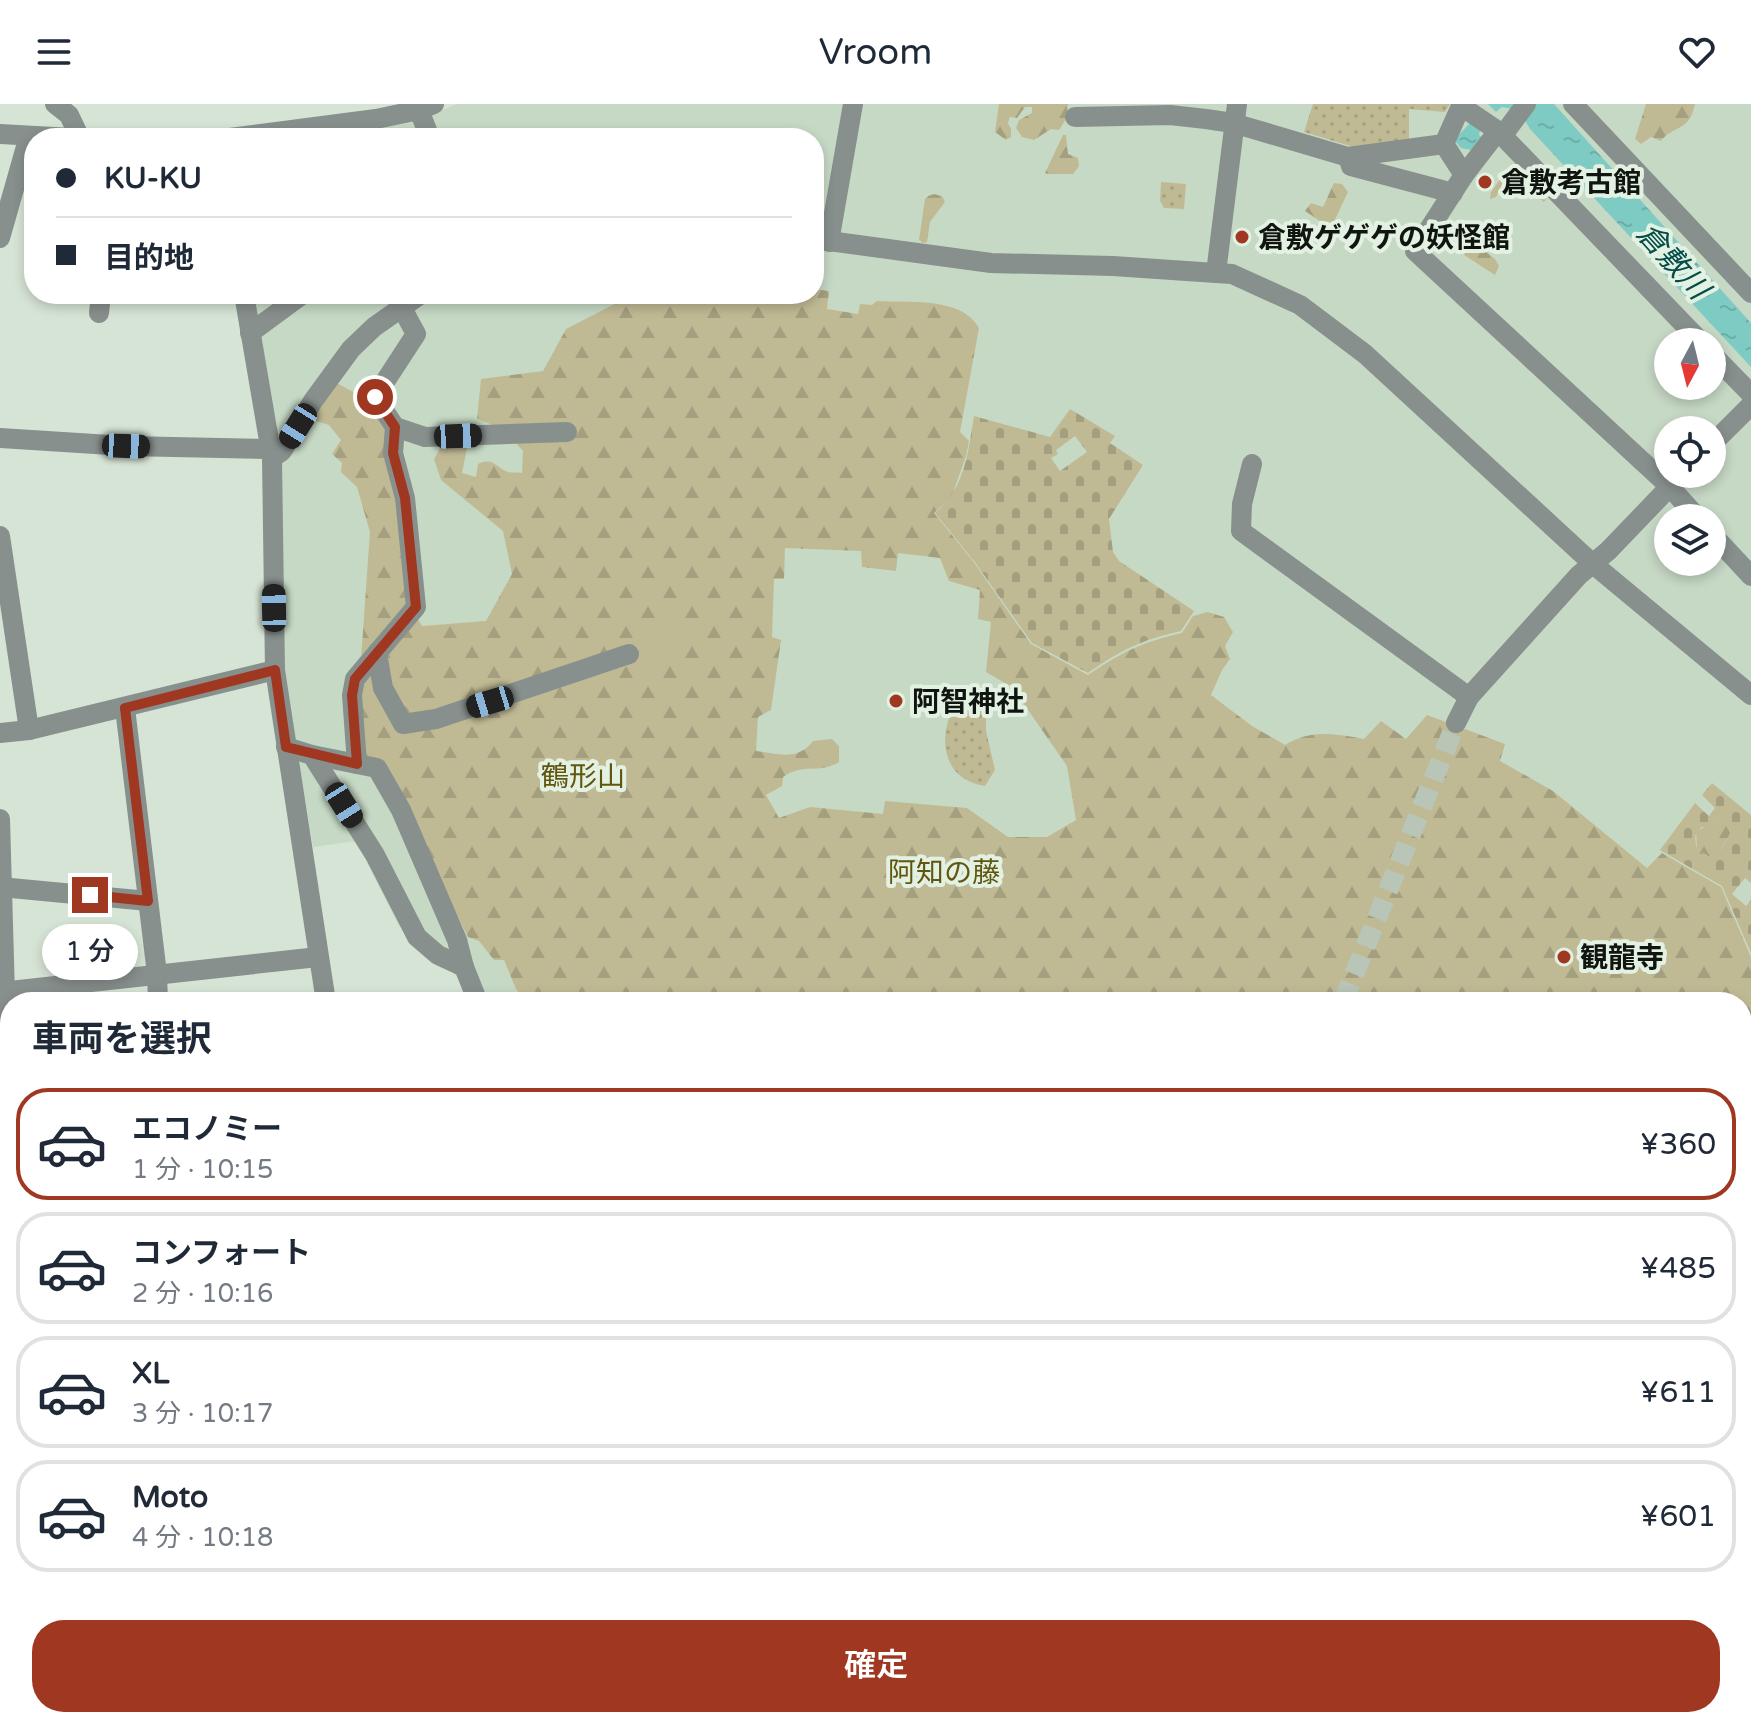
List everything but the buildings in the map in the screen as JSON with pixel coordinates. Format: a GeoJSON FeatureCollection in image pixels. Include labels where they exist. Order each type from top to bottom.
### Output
{"type":"FeatureCollection","features":[{"type":"Feature","properties":{"kind":"street"},"geometry":{"type":"LineString","coordinates":[[55,104],[69,115],[75,128]]}},
{"type":"Feature","properties":{"kind":"street"},"geometry":{"type":"LineString","coordinates":[[824,232],[853,104]]}},
{"type":"Feature","properties":{"kind":"street"},"geometry":{"type":"LineString","coordinates":[[1573,104],[1751,293]]}},
{"type":"Feature","properties":{"kind":"street"},"geometry":{"type":"LineString","coordinates":[[1458,184],[1444,144],[1461,105],[1510,122],[1689,328]]}},
{"type":"Feature","properties":{"kind":"street"},"geometry":{"type":"LineString","coordinates":[[307,128],[376,119],[426,107],[429,128]]}},
{"type":"Feature","properties":{"kind":"street"},"geometry":{"type":"LineString","coordinates":[[1216,273],[1235,114]]}},
{"type":"Feature","properties":{"kind":"street"},"geometry":{"type":"LineString","coordinates":[[1075,117],[1235,114],[1348,157],[1444,144]]}},
{"type":"Feature","properties":{"kind":"street"},"geometry":{"type":"LineString","coordinates":[[1510,122],[1458,184],[1415,251],[1654,462]]}},
{"type":"Feature","properties":{"kind":"street"},"geometry":{"type":"LineString","coordinates":[[0,134],[24,136]]}},
{"type":"Feature","properties":{"kind":"street"},"geometry":{"type":"LineString","coordinates":[[0,238],[24,154]]}},
{"type":"Feature","properties":{"kind":"street"},"geometry":{"type":"LineString","coordinates":[[1348,157],[1351,166],[1458,184]]}},
{"type":"Feature","properties":{"kind":"street"},"geometry":{"type":"LineString","coordinates":[[824,241],[991,263],[1232,274],[1300,305],[1439,421],[1593,564],[1751,695]]}},
{"type":"Feature","properties":{"kind":"street"},"geometry":{"type":"LineString","coordinates":[[246,304],[270,454],[275,670],[324,992]]}},
{"type":"Feature","properties":{"kind":"street"},"geometry":{"type":"LineString","coordinates":[[250,333],[289,304]]}},
{"type":"Feature","properties":{"kind":"street"},"geometry":{"type":"LineString","coordinates":[[0,438],[270,454],[282,451],[351,349],[374,327],[407,304]]}},
{"type":"Feature","properties":{"kind":"street"},"geometry":{"type":"LineString","coordinates":[[402,308],[416,334],[375,397],[395,427],[425,437],[567,432]]}},
{"type":"Feature","properties":{"kind":"street"},"geometry":{"type":"LineString","coordinates":[[1726,368],[1751,394]]}},
{"type":"Feature","properties":{"kind":"street"},"geometry":{"type":"LineString","coordinates":[[1726,430],[1751,405]]}},
{"type":"Feature","properties":{"kind":"street"},"geometry":{"type":"LineString","coordinates":[[357,764],[352,695],[355,679],[416,607],[405,498],[393,453],[395,427]]}},
{"type":"Feature","properties":{"kind":"street"},"geometry":{"type":"LineString","coordinates":[[1252,464],[1242,504],[1241,531],[1469,697]]}},
{"type":"Feature","properties":{"kind":"street"},"geometry":{"type":"LineString","coordinates":[[1456,723],[1469,697],[1579,575],[1608,551],[1667,488]]}},
{"type":"Feature","properties":{"kind":"street"},"geometry":{"type":"LineString","coordinates":[[0,536],[1,562],[29,730]]}},
{"type":"Feature","properties":{"kind":"street"},"geometry":{"type":"LineString","coordinates":[[1726,549],[1751,576]]}},
{"type":"Feature","properties":{"kind":"street"},"geometry":{"type":"LineString","coordinates":[[377,653],[383,688],[403,724],[436,719],[629,654]]}},
{"type":"Feature","properties":{"kind":"street"},"geometry":{"type":"LineString","coordinates":[[0,733],[29,730],[275,670]]}},
{"type":"Feature","properties":{"kind":"street"},"geometry":{"type":"LineString","coordinates":[[125,708],[158,992]]}},
{"type":"Feature","properties":{"kind":"street"},"geometry":{"type":"LineString","coordinates":[[286,747],[377,768],[401,810],[457,940],[474,992]]}},
{"type":"Feature","properties":{"kind":"street"},"geometry":{"type":"LineString","coordinates":[[312,755],[375,855],[417,937],[438,955],[464,967]]}},
{"type":"Feature","properties":{"kind":"street"},"geometry":{"type":"LineString","coordinates":[[0,819],[2,992],[318,957]]}},
{"type":"Feature","properties":{"kind":"street"},"geometry":{"type":"LineString","coordinates":[[1,887],[148,901]]}},
{"type":"Feature","properties":{"kind":"shaded area"},"geometry":{"type":"Polygon","coordinates":[[[457,104],[1751,104],[1751,992],[465,992],[460,979],[399,926],[356,841],[313,847],[284,672],[252,304],[824,304],[824,128],[351,128],[436,113],[457,104]]]}},
{"type":"Feature","properties":{"kind":"green space"},"geometry":{"type":"Polygon","coordinates":[[[999,104],[1068,104],[1066,119],[1059,130],[1051,129],[1034,140],[1022,137],[1016,128],[1019,120],[1032,113],[1032,107],[1025,107],[1017,118],[1010,117],[1011,137],[1006,140],[995,132],[999,104]]]}},
{"type":"Feature","properties":{"kind":"green space"},"geometry":{"type":"Polygon","coordinates":[[[1313,104],[1450,104],[1445,112],[1409,109],[1409,144],[1360,149],[1304,132],[1313,104]]]}},
{"type":"Feature","properties":{"kind":"green space"},"geometry":{"type":"Polygon","coordinates":[[[1646,104],[1695,104],[1685,124],[1661,141],[1651,137],[1641,144],[1635,139],[1646,104]]]}},
{"type":"Feature","properties":{"kind":"green space"},"geometry":{"type":"Polygon","coordinates":[[[1063,135],[1066,135],[1068,154],[1078,158],[1079,166],[1073,174],[1045,173],[1063,135]]]}},
{"type":"Feature","properties":{"kind":"green space"},"geometry":{"type":"Polygon","coordinates":[[[1512,163],[1547,198],[1544,202],[1527,189],[1521,191],[1516,187],[1517,180],[1511,179],[1503,184],[1496,197],[1490,199],[1491,192],[1512,163]]]}},
{"type":"Feature","properties":{"kind":"green space"},"geometry":{"type":"Polygon","coordinates":[[[1161,182],[1186,184],[1184,209],[1164,208],[1160,201],[1161,182]]]}},
{"type":"Feature","properties":{"kind":"green space"},"geometry":{"type":"Polygon","coordinates":[[[1334,183],[1342,184],[1348,192],[1330,230],[1326,231],[1322,228],[1323,223],[1305,211],[1311,203],[1323,207],[1334,183]]]}},
{"type":"Feature","properties":{"kind":"green space"},"geometry":{"type":"Polygon","coordinates":[[[934,194],[942,196],[945,202],[930,222],[927,242],[923,243],[919,240],[925,199],[934,194]]]}},
{"type":"Feature","properties":{"kind":"green space"},"geometry":{"type":"Polygon","coordinates":[[[1474,237],[1499,266],[1495,275],[1464,255],[1474,237]]]}},
{"type":"Feature","properties":{"kind":"green space","name":"鶴形山"},"geometry":{"type":"Polygon","coordinates":[[[824,290],[829,291],[827,309],[858,314],[860,304],[872,305],[877,301],[933,303],[960,311],[979,328],[960,432],[969,441],[951,498],[934,513],[973,561],[1031,644],[1088,675],[1133,649],[1182,633],[1193,616],[1208,612],[1224,617],[1233,632],[1225,646],[1230,659],[1211,695],[1252,726],[1285,745],[1314,735],[1333,734],[1364,739],[1381,721],[1406,739],[1427,715],[1505,744],[1500,761],[1553,791],[1647,868],[1662,853],[1721,887],[1751,957],[1751,992],[519,992],[504,960],[494,960],[479,941],[468,937],[383,765],[362,759],[357,716],[370,532],[357,487],[341,472],[342,463],[332,454],[341,440],[329,425],[316,421],[312,411],[335,382],[366,399],[390,430],[403,502],[415,614],[422,626],[486,621],[512,574],[503,531],[441,480],[434,459],[441,447],[455,442],[467,448],[462,473],[476,477],[478,464],[487,462],[508,472],[522,473],[523,451],[503,429],[477,419],[481,379],[543,371],[566,329],[615,304],[824,304],[824,290]],[[785,548],[784,579],[774,579],[772,637],[781,640],[771,710],[758,717],[756,751],[794,754],[813,741],[832,739],[839,746],[839,762],[824,768],[791,773],[783,777],[782,786],[766,795],[779,818],[810,807],[883,814],[885,801],[967,808],[1008,837],[1047,837],[1076,820],[1067,766],[1012,687],[986,672],[991,622],[978,619],[980,590],[949,581],[940,558],[898,553],[896,571],[862,567],[861,551],[785,548]]]}},
{"type":"Feature","properties":{"kind":"green space"},"geometry":{"type":"Polygon","coordinates":[[[1070,409],[1115,436],[1110,443],[1143,465],[1109,519],[1113,552],[1119,561],[1194,611],[1181,631],[1132,647],[1088,673],[1032,643],[974,561],[935,513],[953,492],[964,469],[974,416],[1050,437],[1070,409]],[[1075,436],[1056,450],[1058,454],[1051,458],[1060,471],[1087,452],[1075,436]]]}},
{"type":"Feature","properties":{"kind":"green space"},"geometry":{"type":"Polygon","coordinates":[[[667,603],[680,623],[679,646],[655,666],[639,670],[639,650],[644,634],[667,603]]]}},
{"type":"Feature","properties":{"kind":"green space"},"geometry":{"type":"Polygon","coordinates":[[[975,696],[986,709],[986,731],[995,770],[985,786],[970,782],[958,774],[946,752],[945,739],[951,712],[958,699],[975,696]]]}},
{"type":"Feature","properties":{"kind":"green space"},"geometry":{"type":"Polygon","coordinates":[[[1712,783],[1751,815],[1751,883],[1745,878],[1732,894],[1746,906],[1751,900],[1751,953],[1722,886],[1660,850],[1695,803],[1709,816],[1715,808],[1702,795],[1712,783]],[[1725,817],[1713,820],[1712,828],[1702,827],[1696,834],[1697,849],[1710,858],[1722,848],[1730,833],[1731,823],[1725,817]]]}},
{"type":"Feature","properties":{"kind":"green space"},"geometry":{"type":"Polygon","coordinates":[[[1719,817],[1725,817],[1732,823],[1730,834],[1711,858],[1697,849],[1696,831],[1719,817]]]}},
{"type":"Feature","properties":{"kind":"water","name":"倉敷川"},"geometry":{"type":"Polygon","coordinates":[[[1488,104],[1554,104],[1751,323],[1751,367],[1726,340],[1726,328],[1715,328],[1516,111],[1502,107],[1496,112],[1488,104]]]}},
{"type":"Feature","properties":{"kind":"water"},"geometry":{"type":"Polygon","coordinates":[[[1470,123],[1480,130],[1479,135],[1485,140],[1477,151],[1461,148],[1454,140],[1470,123]]]}},
{"type":"Feature","properties":{"kind":"tunnel"},"geometry":{"type":"LineString","coordinates":[[1347,992],[1456,723]]}},
{"type":"Feature","properties":{"kind":"place","name":"倉敷考古館"},"geometry":{"type":"Point","coordinates":[1485,182]}},
{"type":"Feature","properties":{"kind":"place","name":"倉敷ゲゲゲの妖怪館"},"geometry":{"type":"Point","coordinates":[1242,237]}},
{"type":"Feature","properties":{"kind":"place","name":"阿智神社"},"geometry":{"type":"Point","coordinates":[896,701]}},
{"type":"Feature","properties":{"kind":"place","name":"観龍寺"},"geometry":{"type":"Point","coordinates":[1564,957]}},
{"type":"Feature","properties":{"kind":"route"},"geometry":{"type":"LineString","coordinates":[[90,895],[148,901],[125,708],[275,670],[286,747],[357,764],[352,695],[355,679],[416,607],[405,498],[393,453],[395,427],[375,397]]}},
{"type":"Feature","properties":{"kind":"park label","name":"阿知の藤"},"geometry":{"type":"Point","coordinates":[944,872]}}]}
